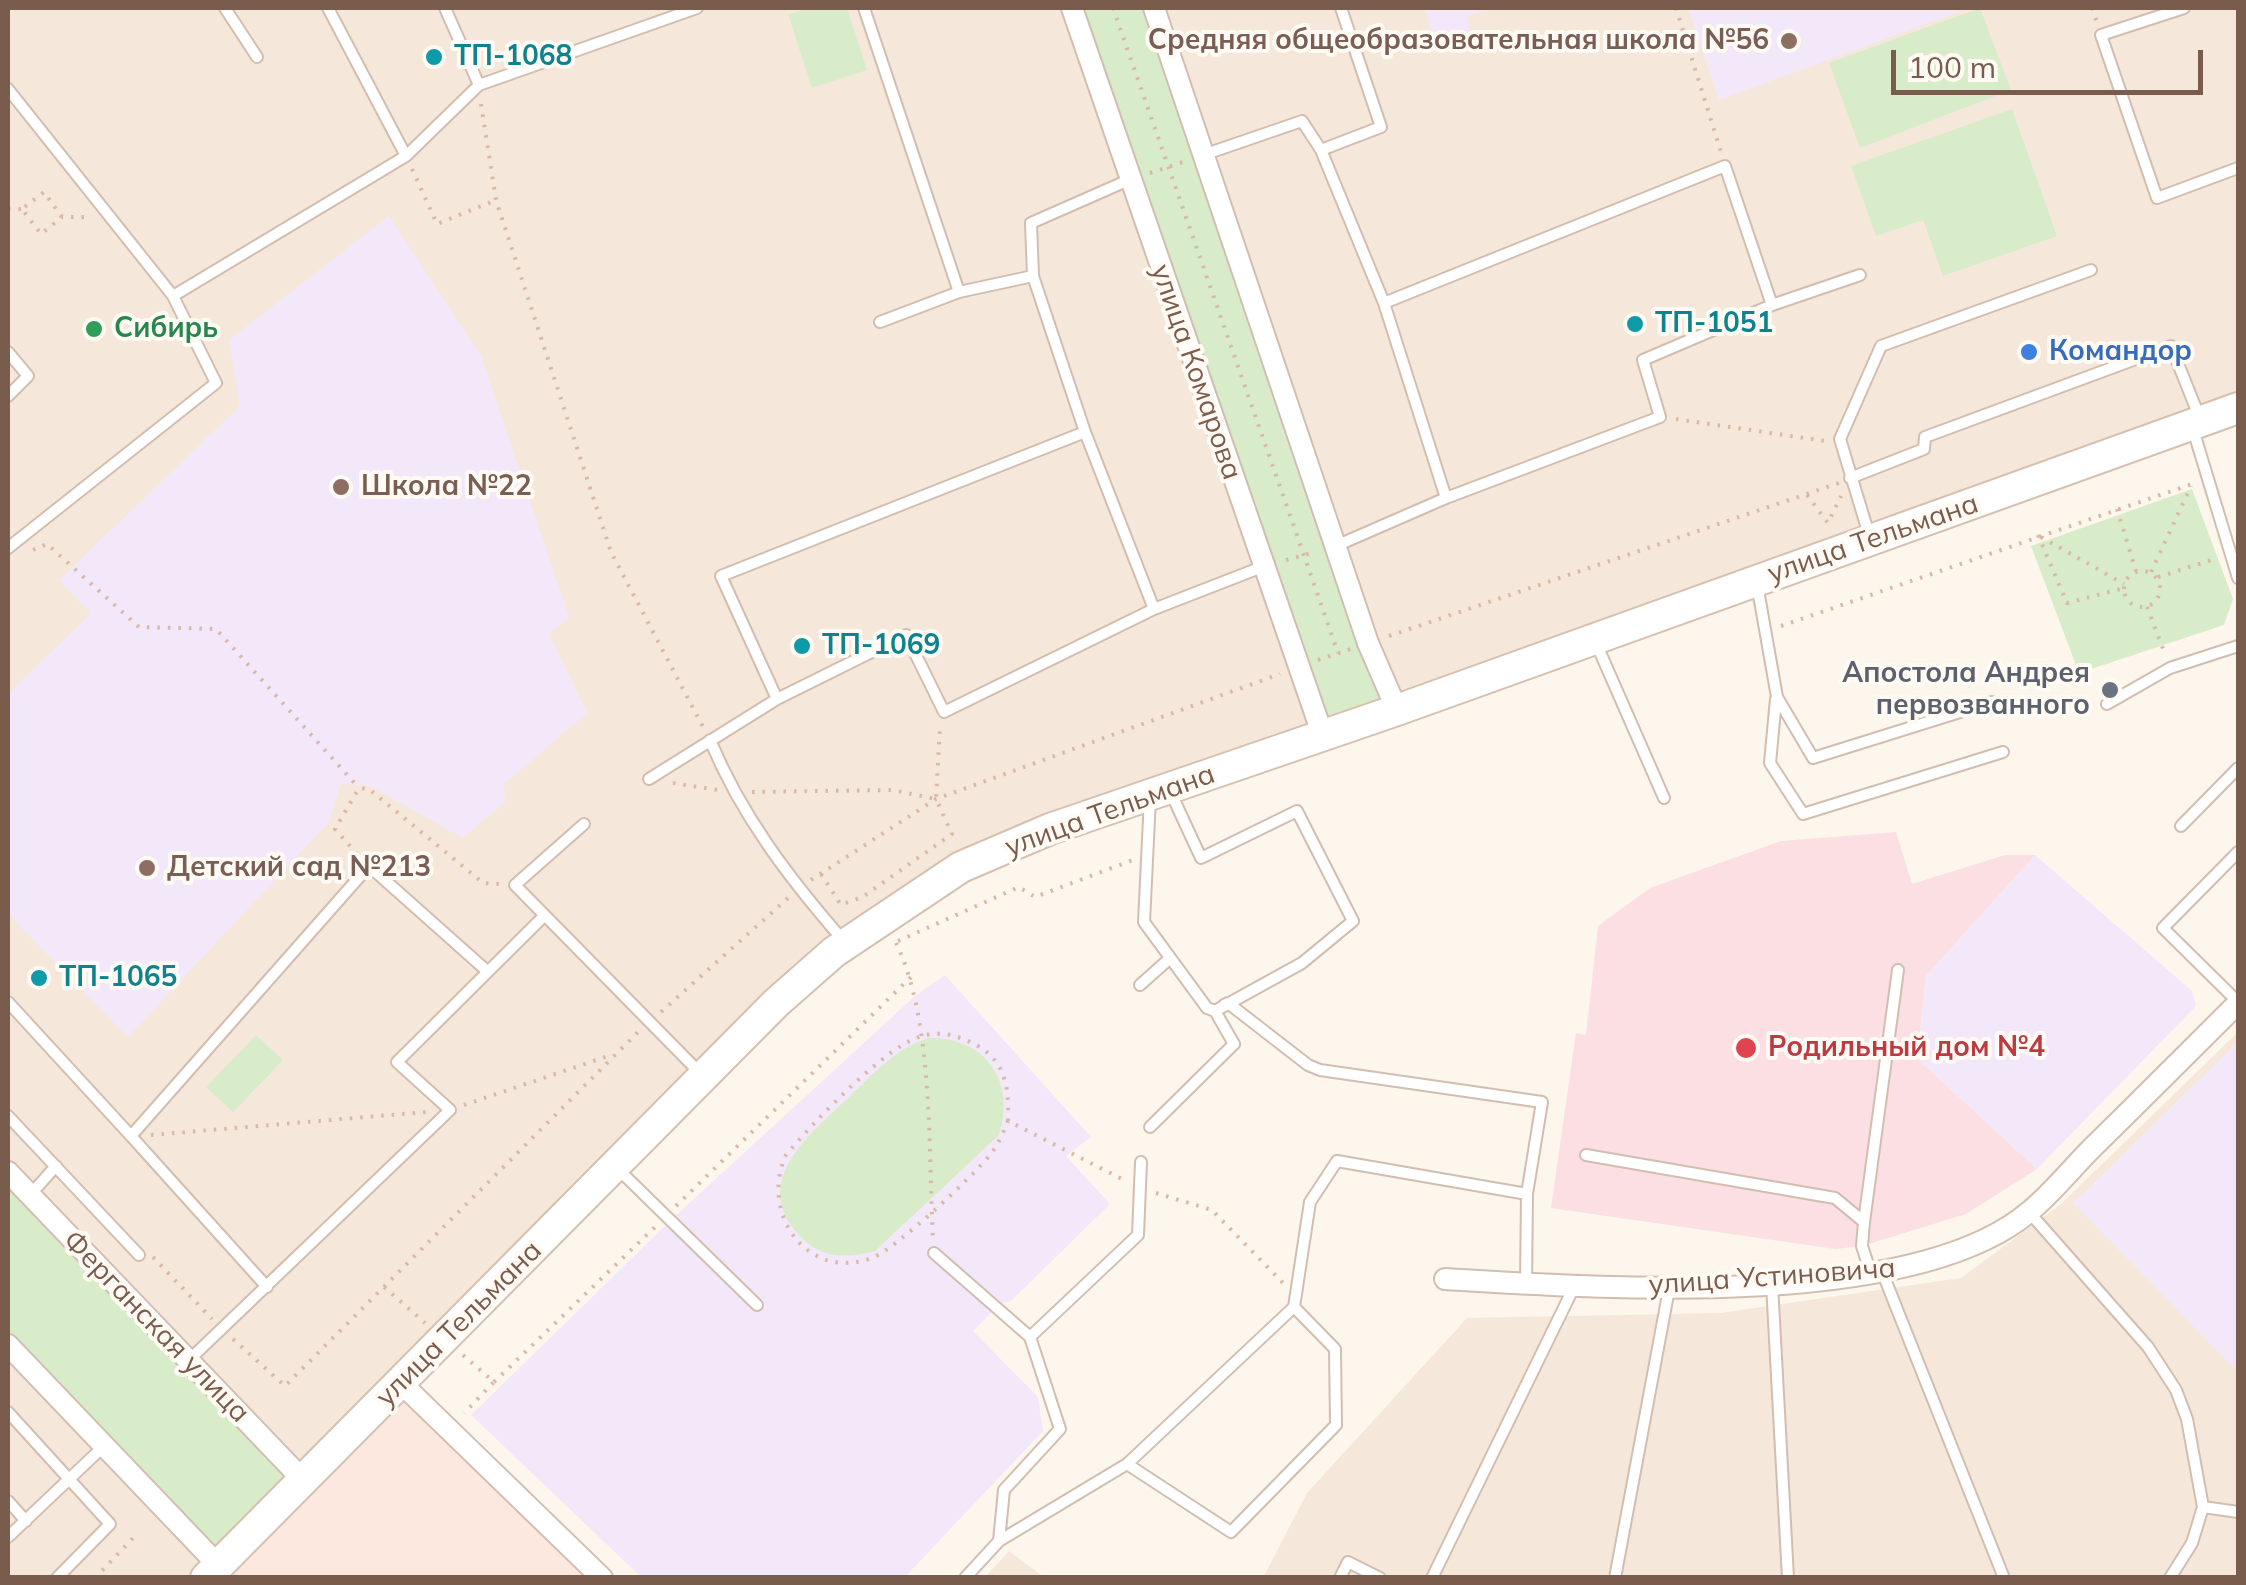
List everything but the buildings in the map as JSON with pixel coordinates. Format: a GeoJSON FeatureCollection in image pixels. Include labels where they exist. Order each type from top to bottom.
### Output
{"type":"FeatureCollection","features":[{"type":"Feature","properties":{"kind":"main road","name":"улица Тельмана"},"geometry":{"type":"LineString","coordinates":[[212,1571],[776,1002],[846,944],[961,867],[1050,829],[1397,710],[2238,408]]}},
{"type":"Feature","properties":{"kind":"street","name":"улица Комарова"},"geometry":{"type":"LineString","coordinates":[[1072,8],[1323,736]]}},
{"type":"Feature","properties":{"kind":"street"},"geometry":{"type":"LineString","coordinates":[[1154,8],[1338,544],[1368,644],[1397,710]]}},
{"type":"Feature","properties":{"kind":"street","name":"улица Устиновича"},"geometry":{"type":"LineString","coordinates":[[1446,1279],[1574,1287],[1772,1282],[1877,1274],[1965,1251],[2029,1212],[2238,1002]]}},
{"type":"Feature","properties":{"kind":"street","name":"Ферганская улица"},"geometry":{"type":"LineString","coordinates":[[8,1172],[304,1481]]}},
{"type":"Feature","properties":{"kind":"street"},"geometry":{"type":"LineString","coordinates":[[8,1345],[104,1446],[212,1571]]}},
{"type":"Feature","properties":{"kind":"street"},"geometry":{"type":"LineString","coordinates":[[401,1383],[602,1578]]}},
{"type":"Feature","properties":{"kind":"lane"},"geometry":{"type":"LineString","coordinates":[[225,8],[257,57]]}},
{"type":"Feature","properties":{"kind":"lane"},"geometry":{"type":"LineString","coordinates":[[328,8],[406,156]]}},
{"type":"Feature","properties":{"kind":"lane"},"geometry":{"type":"LineString","coordinates":[[445,8],[478,85]]}},
{"type":"Feature","properties":{"kind":"lane"},"geometry":{"type":"LineString","coordinates":[[174,296],[406,156],[478,85],[696,8]]}},
{"type":"Feature","properties":{"kind":"lane"},"geometry":{"type":"LineString","coordinates":[[864,8],[959,292]]}},
{"type":"Feature","properties":{"kind":"lane"},"geometry":{"type":"LineString","coordinates":[[1321,150],[1381,127],[1341,8]]}},
{"type":"Feature","properties":{"kind":"lane"},"geometry":{"type":"LineString","coordinates":[[2184,8],[2101,35],[2107,53],[2157,198],[2238,168]]}},
{"type":"Feature","properties":{"kind":"lane"},"geometry":{"type":"LineString","coordinates":[[8,90],[106,217],[174,296],[216,383],[8,548]]}},
{"type":"Feature","properties":{"kind":"lane"},"geometry":{"type":"LineString","coordinates":[[1204,155],[1302,121],[1321,150],[1384,303],[1446,498]]}},
{"type":"Feature","properties":{"kind":"lane"},"geometry":{"type":"LineString","coordinates":[[1384,303],[1725,166],[1772,305]]}},
{"type":"Feature","properties":{"kind":"lane"},"geometry":{"type":"LineString","coordinates":[[1131,180],[1031,224],[1033,276],[1085,432],[1154,609]]}},
{"type":"Feature","properties":{"kind":"lane"},"geometry":{"type":"LineString","coordinates":[[1870,539],[1845,481],[1840,439],[1882,346],[2090,270]]}},
{"type":"Feature","properties":{"kind":"lane"},"geometry":{"type":"LineString","coordinates":[[1338,544],[1446,498],[1660,417],[1642,360],[1772,305],[1860,274]]}},
{"type":"Feature","properties":{"kind":"lane"},"geometry":{"type":"LineString","coordinates":[[880,322],[959,292],[1033,276]]}},
{"type":"Feature","properties":{"kind":"lane"},"geometry":{"type":"LineString","coordinates":[[1845,481],[1924,449],[1925,437],[2171,346],[2238,578]]}},
{"type":"Feature","properties":{"kind":"lane"},"geometry":{"type":"LineString","coordinates":[[8,352],[28,376],[8,396]]}},
{"type":"Feature","properties":{"kind":"lane"},"geometry":{"type":"LineString","coordinates":[[777,698],[721,576],[1085,432]]}},
{"type":"Feature","properties":{"kind":"lane"},"geometry":{"type":"LineString","coordinates":[[649,779],[777,698],[906,635],[944,712],[1154,609],[1262,568]]}},
{"type":"Feature","properties":{"kind":"lane"},"geometry":{"type":"LineString","coordinates":[[1756,580],[1777,697],[1770,763],[1803,814],[2003,752]]}},
{"type":"Feature","properties":{"kind":"lane"},"geometry":{"type":"LineString","coordinates":[[1594,638],[1664,798]]}},
{"type":"Feature","properties":{"kind":"lane"},"geometry":{"type":"LineString","coordinates":[[2106,704],[2170,668],[2238,646]]}},
{"type":"Feature","properties":{"kind":"lane"},"geometry":{"type":"LineString","coordinates":[[1777,697],[1814,758],[1992,702]]}},
{"type":"Feature","properties":{"kind":"lane"},"geometry":{"type":"LineString","coordinates":[[710,740],[732,792],[798,889],[846,944]]}},
{"type":"Feature","properties":{"kind":"lane"},"geometry":{"type":"LineString","coordinates":[[2181,826],[2238,768]]}},
{"type":"Feature","properties":{"kind":"lane"},"geometry":{"type":"LineString","coordinates":[[1150,1127],[1234,1044],[1216,1011],[1207,1008],[1168,960],[1144,922],[1146,854],[1160,793]]}},
{"type":"Feature","properties":{"kind":"lane"},"geometry":{"type":"LineString","coordinates":[[1160,793],[1201,858],[1296,811],[1353,920],[1302,963],[1216,1011]]}},
{"type":"Feature","properties":{"kind":"lane"},"geometry":{"type":"LineString","coordinates":[[584,824],[515,885],[542,918],[703,1076]]}},
{"type":"Feature","properties":{"kind":"lane"},"geometry":{"type":"LineString","coordinates":[[2238,852],[2163,928],[2238,1002]]}},
{"type":"Feature","properties":{"kind":"lane"},"geometry":{"type":"LineString","coordinates":[[131,1136],[368,866],[487,971]]}},
{"type":"Feature","properties":{"kind":"lane"},"geometry":{"type":"LineString","coordinates":[[188,1361],[450,1110],[397,1062],[542,918]]}},
{"type":"Feature","properties":{"kind":"lane"},"geometry":{"type":"LineString","coordinates":[[1140,985],[1168,960]]}},
{"type":"Feature","properties":{"kind":"lane"},"geometry":{"type":"LineString","coordinates":[[1898,970],[1862,1246],[2004,1578]]}},
{"type":"Feature","properties":{"kind":"lane"},"geometry":{"type":"LineString","coordinates":[[8,1002],[267,1287]]}},
{"type":"Feature","properties":{"kind":"lane"},"geometry":{"type":"LineString","coordinates":[[1228,1002],[1308,1065],[1320,1070],[1542,1102],[1527,1194],[1526,1284]]}},
{"type":"Feature","properties":{"kind":"lane"},"geometry":{"type":"LineString","coordinates":[[8,1116],[139,1255]]}},
{"type":"Feature","properties":{"kind":"lane"},"geometry":{"type":"LineString","coordinates":[[1586,1155],[1836,1198],[1864,1222]]}},
{"type":"Feature","properties":{"kind":"lane"},"geometry":{"type":"LineString","coordinates":[[965,1578],[999,1541],[1126,1464],[1293,1300],[1310,1202],[1337,1161],[1527,1194]]}},
{"type":"Feature","properties":{"kind":"lane"},"geometry":{"type":"LineString","coordinates":[[1030,1337],[1138,1235],[1141,1162]]}},
{"type":"Feature","properties":{"kind":"lane"},"geometry":{"type":"LineString","coordinates":[[30,1195],[56,1166]]}},
{"type":"Feature","properties":{"kind":"lane"},"geometry":{"type":"LineString","coordinates":[[615,1166],[757,1305]]}},
{"type":"Feature","properties":{"kind":"lane"},"geometry":{"type":"LineString","coordinates":[[2029,1212],[2148,1347],[2176,1390],[2187,1419],[2204,1507],[2192,1543],[2170,1578]]}},
{"type":"Feature","properties":{"kind":"lane"},"geometry":{"type":"LineString","coordinates":[[934,1253],[1030,1337],[1060,1429],[1004,1490],[999,1541]]}},
{"type":"Feature","properties":{"kind":"lane"},"geometry":{"type":"LineString","coordinates":[[1772,1282],[1788,1578]]}},
{"type":"Feature","properties":{"kind":"lane"},"geometry":{"type":"LineString","coordinates":[[1615,1578],[1670,1286]]}},
{"type":"Feature","properties":{"kind":"lane"},"geometry":{"type":"LineString","coordinates":[[1432,1578],[1574,1287]]}},
{"type":"Feature","properties":{"kind":"lane"},"geometry":{"type":"LineString","coordinates":[[1126,1464],[1231,1532],[1336,1425],[1335,1349],[1293,1300]]}},
{"type":"Feature","properties":{"kind":"lane"},"geometry":{"type":"LineString","coordinates":[[8,1412],[110,1524],[57,1578]]}},
{"type":"Feature","properties":{"kind":"lane"},"geometry":{"type":"LineString","coordinates":[[8,1538],[104,1446]]}},
{"type":"Feature","properties":{"kind":"lane"},"geometry":{"type":"LineString","coordinates":[[8,1501],[26,1521]]}},
{"type":"Feature","properties":{"kind":"lane"},"geometry":{"type":"LineString","coordinates":[[2204,1507],[2238,1512]]}},
{"type":"Feature","properties":{"kind":"lane"},"geometry":{"type":"LineString","coordinates":[[1340,1578],[1348,1562],[1380,1578]]}},
{"type":"Feature","properties":{"kind":"path"},"geometry":{"type":"LineString","coordinates":[[1113,8],[1338,653]]}},
{"type":"Feature","properties":{"kind":"path"},"geometry":{"type":"LineString","coordinates":[[1676,8],[1725,166]]}},
{"type":"Feature","properties":{"kind":"path"},"geometry":{"type":"LineString","coordinates":[[478,85],[496,200],[611,552],[710,740]]}},
{"type":"Feature","properties":{"kind":"path"},"geometry":{"type":"LineString","coordinates":[[1131,180],[1204,155]]}},
{"type":"Feature","properties":{"kind":"path"},"geometry":{"type":"LineString","coordinates":[[406,156],[437,224],[496,200]]}},
{"type":"Feature","properties":{"kind":"path"},"geometry":{"type":"LineString","coordinates":[[8,209],[22,208],[44,192],[62,217]]}},
{"type":"Feature","properties":{"kind":"path"},"geometry":{"type":"LineString","coordinates":[[22,208],[40,234],[62,217],[106,217]]}},
{"type":"Feature","properties":{"kind":"path"},"geometry":{"type":"LineString","coordinates":[[1660,417],[1825,440],[1830,454]]}},
{"type":"Feature","properties":{"kind":"path"},"geometry":{"type":"LineString","coordinates":[[1834,469],[1845,481]]}},
{"type":"Feature","properties":{"kind":"path"},"geometry":{"type":"LineString","coordinates":[[1807,494],[1828,523],[1845,481]]}},
{"type":"Feature","properties":{"kind":"path"},"geometry":{"type":"LineString","coordinates":[[285,1386],[647,1024],[798,889],[936,799],[1338,653],[1845,481]]}},
{"type":"Feature","properties":{"kind":"path"},"geometry":{"type":"LineString","coordinates":[[1767,631],[2192,483],[2150,572]]}},
{"type":"Feature","properties":{"kind":"path"},"geometry":{"type":"LineString","coordinates":[[2117,508],[2136,571]]}},
{"type":"Feature","properties":{"kind":"path"},"geometry":{"type":"LineString","coordinates":[[2038,535],[2124,586],[2130,603],[2148,606]]}},
{"type":"Feature","properties":{"kind":"path"},"geometry":{"type":"LineString","coordinates":[[2038,535],[2067,603],[2124,586],[2136,571]]}},
{"type":"Feature","properties":{"kind":"path"},"geometry":{"type":"LineString","coordinates":[[21,554],[47,544],[139,627],[216,629],[359,788],[369,790],[482,883],[515,885]]}},
{"type":"Feature","properties":{"kind":"path"},"geometry":{"type":"LineString","coordinates":[[1262,568],[1338,544]]}},
{"type":"Feature","properties":{"kind":"path"},"geometry":{"type":"LineString","coordinates":[[2136,571],[2158,577],[2230,555]]}},
{"type":"Feature","properties":{"kind":"path"},"geometry":{"type":"LineString","coordinates":[[2148,606],[2160,595],[2158,577]]}},
{"type":"Feature","properties":{"kind":"path"},"geometry":{"type":"LineString","coordinates":[[2148,606],[2170,668]]}},
{"type":"Feature","properties":{"kind":"path"},"geometry":{"type":"LineString","coordinates":[[821,874],[841,905],[864,896],[952,834],[936,799],[936,736],[944,712]]}},
{"type":"Feature","properties":{"kind":"path"},"geometry":{"type":"LineString","coordinates":[[649,779],[732,792],[892,790],[936,799]]}},
{"type":"Feature","properties":{"kind":"path"},"geometry":{"type":"LineString","coordinates":[[359,788],[335,829],[368,866]]}},
{"type":"Feature","properties":{"kind":"path"},"geometry":{"type":"LineString","coordinates":[[896,942],[1019,887],[1036,896],[1146,854]]}},
{"type":"Feature","properties":{"kind":"path"},"geometry":{"type":"LineString","coordinates":[[890,932],[912,976],[920,1036],[934,1253]]}},
{"type":"Feature","properties":{"kind":"path"},"geometry":{"type":"LineString","coordinates":[[494,1382],[912,976]]}},
{"type":"Feature","properties":{"kind":"path"},"geometry":{"type":"LineString","coordinates":[[949,1034],[986,1050],[1002,1068],[1008,1092],[1008,1121],[989,1156],[897,1243],[876,1257],[830,1262],[810,1253],[789,1233],[776,1196],[777,1174],[798,1140],[892,1052],[920,1036],[949,1034]]}},
{"type":"Feature","properties":{"kind":"path"},"geometry":{"type":"LineString","coordinates":[[131,1136],[450,1110],[614,1054]]}},
{"type":"Feature","properties":{"kind":"path"},"geometry":{"type":"LineString","coordinates":[[1008,1121],[1140,1188],[1212,1210],[1293,1300]]}},
{"type":"Feature","properties":{"kind":"path"},"geometry":{"type":"LineString","coordinates":[[96,1578],[136,1536]]}},
{"type":"Feature","properties":{"kind":"shaded area"},"geometry":{"type":"Polygon","coordinates":[[[8,8],[1072,8],[1323,736],[1169,790],[881,918],[304,1481],[8,1172],[8,8]]]}},
{"type":"Feature","properties":{"kind":"shaded area"},"geometry":{"type":"Polygon","coordinates":[[[1154,8],[2238,8],[2238,408],[1397,710],[1154,8]]]}},
{"type":"Feature","properties":{"kind":"shaded area"},"geometry":{"type":"Polygon","coordinates":[[[1425,8],[1492,8],[1467,16],[1472,37],[1436,48],[1425,8]]]}},
{"type":"Feature","properties":{"kind":"shaded area","name":"Средняя общеобразовательная школа №56"},"geometry":{"type":"Polygon","coordinates":[[[1688,8],[1969,8],[1719,100],[1688,8]]]}},
{"type":"Feature","properties":{"kind":"shaded area","name":"Школа №22"},"geometry":{"type":"Polygon","coordinates":[[[389,216],[481,356],[569,617],[549,634],[587,713],[504,784],[505,802],[463,838],[370,786],[341,783],[329,822],[128,1037],[8,914],[8,694],[91,613],[59,580],[240,406],[229,340],[389,216]]]}},
{"type":"Feature","properties":{"kind":"shaded area","name":"Родильный дом №4"},"geometry":{"type":"Polygon","coordinates":[[[1896,832],[1912,884],[2005,855],[2035,855],[1926,976],[1917,1059],[2037,1169],[1966,1214],[1862,1246],[1835,1249],[1551,1208],[1576,1033],[1586,1035],[1598,926],[1650,888],[1781,841],[1896,832]]]}},
{"type":"Feature","properties":{"kind":"shaded area"},"geometry":{"type":"Polygon","coordinates":[[[2035,855],[2192,991],[2196,1006],[2037,1169],[1917,1060],[1926,976],[2035,855]]]}},
{"type":"Feature","properties":{"kind":"shaded area"},"geometry":{"type":"Polygon","coordinates":[[[945,975],[1091,1137],[1066,1156],[1110,1204],[1011,1301],[1001,1303],[973,1331],[1038,1397],[1043,1431],[905,1577],[641,1577],[471,1415],[672,1219],[915,996],[945,975]]]}},
{"type":"Feature","properties":{"kind":"shaded area"},"geometry":{"type":"Polygon","coordinates":[[[2238,1032],[2238,1577],[1263,1578],[1307,1493],[1467,1318],[1720,1313],[1961,1278],[2061,1204],[2238,1032]]]}},
{"type":"Feature","properties":{"kind":"shaded area"},"geometry":{"type":"Polygon","coordinates":[[[2238,1042],[2238,1372],[2073,1203],[2238,1042]]]}},
{"type":"Feature","properties":{"kind":"shaded area"},"geometry":{"type":"Polygon","coordinates":[[[8,1345],[218,1565],[206,1577],[8,1577],[8,1345]]]}},
{"type":"Feature","properties":{"kind":"shaded area"},"geometry":{"type":"Polygon","coordinates":[[[401,1383],[602,1578],[206,1578],[401,1383]]]}},
{"type":"Feature","properties":{"kind":"shaded area"},"geometry":{"type":"Polygon","coordinates":[[[1009,1551],[1044,1577],[985,1577],[1009,1551]]]}},
{"type":"Feature","properties":{"kind":"green space"},"geometry":{"type":"Polygon","coordinates":[[[810,8],[847,8],[867,70],[812,88],[788,14],[810,8]]]}},
{"type":"Feature","properties":{"kind":"green space"},"geometry":{"type":"Polygon","coordinates":[[[1072,8],[1154,8],[1397,710],[1323,736],[1072,8]]]}},
{"type":"Feature","properties":{"kind":"green space"},"geometry":{"type":"Polygon","coordinates":[[[1980,8],[2011,90],[1860,148],[1829,63],[1980,8]]]}},
{"type":"Feature","properties":{"kind":"green space"},"geometry":{"type":"Polygon","coordinates":[[[2012,109],[2057,236],[1943,276],[1923,220],[1876,236],[1851,166],[2012,109]]]}},
{"type":"Feature","properties":{"kind":"green space"},"geometry":{"type":"Polygon","coordinates":[[[2192,489],[2233,599],[2224,625],[2079,673],[2031,546],[2192,489]]]}},
{"type":"Feature","properties":{"kind":"green space"},"geometry":{"type":"Polygon","coordinates":[[[256,1035],[283,1060],[233,1112],[206,1087],[256,1035]]]}},
{"type":"Feature","properties":{"kind":"green space"},"geometry":{"type":"Polygon","coordinates":[[[928,1038],[966,1045],[992,1066],[1003,1097],[999,1135],[875,1251],[846,1256],[820,1251],[804,1240],[787,1219],[781,1199],[782,1180],[789,1162],[817,1128],[876,1071],[905,1048],[928,1038]]]}},
{"type":"Feature","properties":{"kind":"green space"},"geometry":{"type":"Polygon","coordinates":[[[8,1172],[304,1481],[218,1565],[8,1345],[8,1172]]]}},
{"type":"Feature","properties":{"kind":"place","name":"Средняя общеобразовательная школа №56"},"geometry":{"type":"Point","coordinates":[1789,41]}},
{"type":"Feature","properties":{"kind":"place","name":"ТП-1068"},"geometry":{"type":"Point","coordinates":[434,57]}},
{"type":"Feature","properties":{"kind":"place","name":"ТП-1051"},"geometry":{"type":"Point","coordinates":[1635,324]}},
{"type":"Feature","properties":{"kind":"place","name":"Сибирь"},"geometry":{"type":"Point","coordinates":[94,329]}},
{"type":"Feature","properties":{"kind":"place","name":"Командор"},"geometry":{"type":"Point","coordinates":[2029,352]}},
{"type":"Feature","properties":{"kind":"place","name":"Школа №22"},"geometry":{"type":"Point","coordinates":[341,487]}},
{"type":"Feature","properties":{"kind":"place","name":"ТП-1069"},"geometry":{"type":"Point","coordinates":[802,646]}},
{"type":"Feature","properties":{"kind":"place","name":"Апостола Андрея первозванного"},"geometry":{"type":"Point","coordinates":[2110,690]}},
{"type":"Feature","properties":{"kind":"place","name":"Детский сад №213"},"geometry":{"type":"Point","coordinates":[147,868]}},
{"type":"Feature","properties":{"kind":"place","name":"ТП-1065"},"geometry":{"type":"Point","coordinates":[39,978]}},
{"type":"Feature","properties":{"kind":"place","name":"Родильный дом №4"},"geometry":{"type":"Point","coordinates":[1746,1048]}}]}
